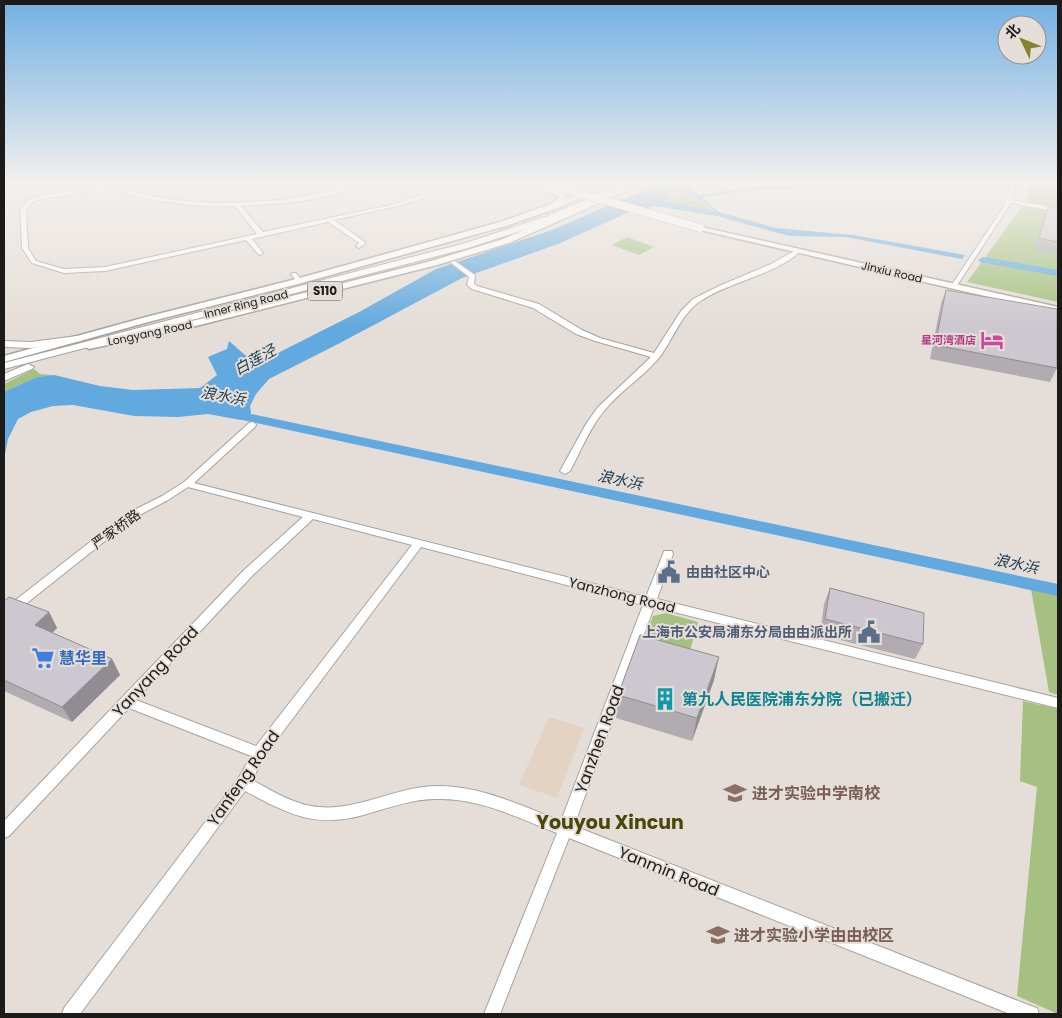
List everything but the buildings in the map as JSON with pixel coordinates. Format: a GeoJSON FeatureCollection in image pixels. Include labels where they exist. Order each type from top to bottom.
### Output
{"type":"FeatureCollection","features":[{"type":"Feature","properties":{"kind":"highway"},"geometry":{"type":"LineString","coordinates":[[301,285],[434,258],[501,233]]}},
{"type":"Feature","properties":{"kind":"highway"},"geometry":{"type":"LineString","coordinates":[[301,285],[503,233]]}},
{"type":"Feature","properties":{"kind":"highway","name":"Inner Ring Road"},"geometry":{"type":"LineString","coordinates":[[4,360],[301,285]]}},
{"type":"Feature","properties":{"kind":"highway","name":"Inner Ring Road"},"geometry":{"type":"LineString","coordinates":[[4,367],[301,285]]}},
{"type":"Feature","properties":{"kind":"highway"},"geometry":{"type":"LineString","coordinates":[[4,344],[44,344],[95,335]]}},
{"type":"Feature","properties":{"kind":"highway"},"geometry":{"type":"LineString","coordinates":[[4,378],[77,349]]}},
{"type":"Feature","properties":{"kind":"main road","name":"Longyang Road"},"geometry":{"type":"LineString","coordinates":[[4,367],[192,324],[301,285],[478,233]]}},
{"type":"Feature","properties":{"kind":"main road","name":"Longyang Road"},"geometry":{"type":"LineString","coordinates":[[4,360],[149,318],[301,285],[382,277],[501,243],[526,233]]}},
{"type":"Feature","properties":{"kind":"main road","name":"Jinxiu Road"},"geometry":{"type":"LineString","coordinates":[[724,233],[798,251],[955,284]]}},
{"type":"Feature","properties":{"kind":"main road","name":"Jinxiu Road"},"geometry":{"type":"LineString","coordinates":[[726,233],[1057,307]]}},
{"type":"Feature","properties":{"kind":"street"},"geometry":{"type":"LineString","coordinates":[[25,233],[26,248],[34,262],[64,271],[105,269],[271,233]]}},
{"type":"Feature","properties":{"kind":"street"},"geometry":{"type":"LineString","coordinates":[[347,233],[362,243],[359,246]]}},
{"type":"Feature","properties":{"kind":"street"},"geometry":{"type":"LineString","coordinates":[[955,284],[989,233]]}},
{"type":"Feature","properties":{"kind":"street"},"geometry":{"type":"LineString","coordinates":[[247,237],[260,253]]}},
{"type":"Feature","properties":{"kind":"street"},"geometry":{"type":"LineString","coordinates":[[565,471],[586,428],[600,409],[656,356],[679,317],[712,290],[760,271],[798,251]]}},
{"type":"Feature","properties":{"kind":"street"},"geometry":{"type":"LineString","coordinates":[[453,262],[473,276],[470,285],[476,290],[498,294],[537,307],[580,332],[613,344],[656,356]]}},
{"type":"Feature","properties":{"kind":"street","name":"严家桥路"},"geometry":{"type":"LineString","coordinates":[[4,615],[130,516],[187,484],[252,426]]}},
{"type":"Feature","properties":{"kind":"street","name":"Yanzhong Road"},"geometry":{"type":"LineString","coordinates":[[187,484],[650,602],[1058,702]]}},
{"type":"Feature","properties":{"kind":"street","name":"Yanyang Road"},"geometry":{"type":"LineString","coordinates":[[4,831],[248,573],[310,516]]}},
{"type":"Feature","properties":{"kind":"street","name":"Yanfeng Road"},"geometry":{"type":"LineString","coordinates":[[70,1014],[243,784],[258,753],[419,544]]}},
{"type":"Feature","properties":{"kind":"street","name":"Yanzhen Road"},"geometry":{"type":"LineString","coordinates":[[492,1014],[565,830],[668,554]]}},
{"type":"Feature","properties":{"kind":"street"},"geometry":{"type":"LineString","coordinates":[[126,701],[258,753]]}},
{"type":"Feature","properties":{"kind":"street","name":"Yanmin Road"},"geometry":{"type":"LineString","coordinates":[[243,784],[293,807],[306,812],[321,814],[356,811],[427,792],[469,794],[501,804],[1031,1014]]}},
{"type":"Feature","properties":{"kind":"shaded area"},"geometry":{"type":"Polygon","coordinates":[[[549,717],[584,728],[557,798],[519,785],[549,717]]]}},
{"type":"Feature","properties":{"kind":"green space"},"geometry":{"type":"Polygon","coordinates":[[[1003,233],[1058,233],[1058,302],[967,282],[1003,233]]]}},
{"type":"Feature","properties":{"kind":"green space"},"geometry":{"type":"Polygon","coordinates":[[[627,237],[654,247],[639,255],[612,245],[627,237]]]}},
{"type":"Feature","properties":{"kind":"green space"},"geometry":{"type":"Polygon","coordinates":[[[34,369],[40,374],[54,375],[37,377],[4,392],[4,384],[34,369]]]}},
{"type":"Feature","properties":{"kind":"green space"},"geometry":{"type":"Polygon","coordinates":[[[1031,589],[1058,594],[1058,695],[1049,692],[1031,589]]]}},
{"type":"Feature","properties":{"kind":"green space"},"geometry":{"type":"Polygon","coordinates":[[[666,613],[698,622],[684,672],[637,658],[653,616],[666,613]]]}},
{"type":"Feature","properties":{"kind":"green space"},"geometry":{"type":"Polygon","coordinates":[[[1023,701],[1058,709],[1058,1014],[1017,996],[1037,787],[1020,781],[1023,701]]]}},
{"type":"Feature","properties":{"kind":"water"},"geometry":{"type":"Polygon","coordinates":[[[545,233],[584,233],[558,244],[462,278],[269,379],[256,394],[250,406],[251,413],[241,420],[208,414],[178,417],[134,416],[73,405],[53,406],[31,412],[18,419],[8,439],[4,459],[4,392],[37,377],[54,375],[100,386],[133,390],[200,388],[217,375],[208,357],[227,349],[229,341],[253,362],[260,362],[361,311],[436,269],[545,233]]]}},
{"type":"Feature","properties":{"kind":"water"},"geometry":{"type":"Polygon","coordinates":[[[776,233],[826,233],[853,235],[965,255],[962,259],[846,237],[789,236],[776,233]]]}},
{"type":"Feature","properties":{"kind":"waterway"},"geometry":{"type":"LineString","coordinates":[[983,260],[1058,273]]}},
{"type":"Feature","properties":{"kind":"waterway","name":"浪水浜"},"geometry":{"type":"LineString","coordinates":[[228,413],[1058,590]]}},
{"type":"Feature","properties":{"kind":"place","name":"星河湾酒店"},"geometry":{"type":"Point","coordinates":[992,340]}},
{"type":"Feature","properties":{"kind":"place","name":"由由社区中心"},"geometry":{"type":"Point","coordinates":[669,572]}},
{"type":"Feature","properties":{"kind":"place","name":"上海市公安局浦东分局由由派出所"},"geometry":{"type":"Point","coordinates":[869,632]}},
{"type":"Feature","properties":{"kind":"place","name":"慧华里"},"geometry":{"type":"Point","coordinates":[43,658]}},
{"type":"Feature","properties":{"kind":"place","name":"第九人民医院浦东分院（已搬迁）"},"geometry":{"type":"Point","coordinates":[665,699]}},
{"type":"Feature","properties":{"kind":"place","name":"进才实验中学南校"},"geometry":{"type":"Point","coordinates":[735,793]}},
{"type":"Feature","properties":{"kind":"place","name":"进才实验小学由由校区"},"geometry":{"type":"Point","coordinates":[718,935]}},
{"type":"Feature","properties":{"kind":"district","name":"Youyou Xincun"},"geometry":{"type":"Point","coordinates":[610,822]}},
{"type":"Feature","properties":{"kind":"water label","name":"白莲泾"},"geometry":{"type":"Point","coordinates":[255,360]}}]}
